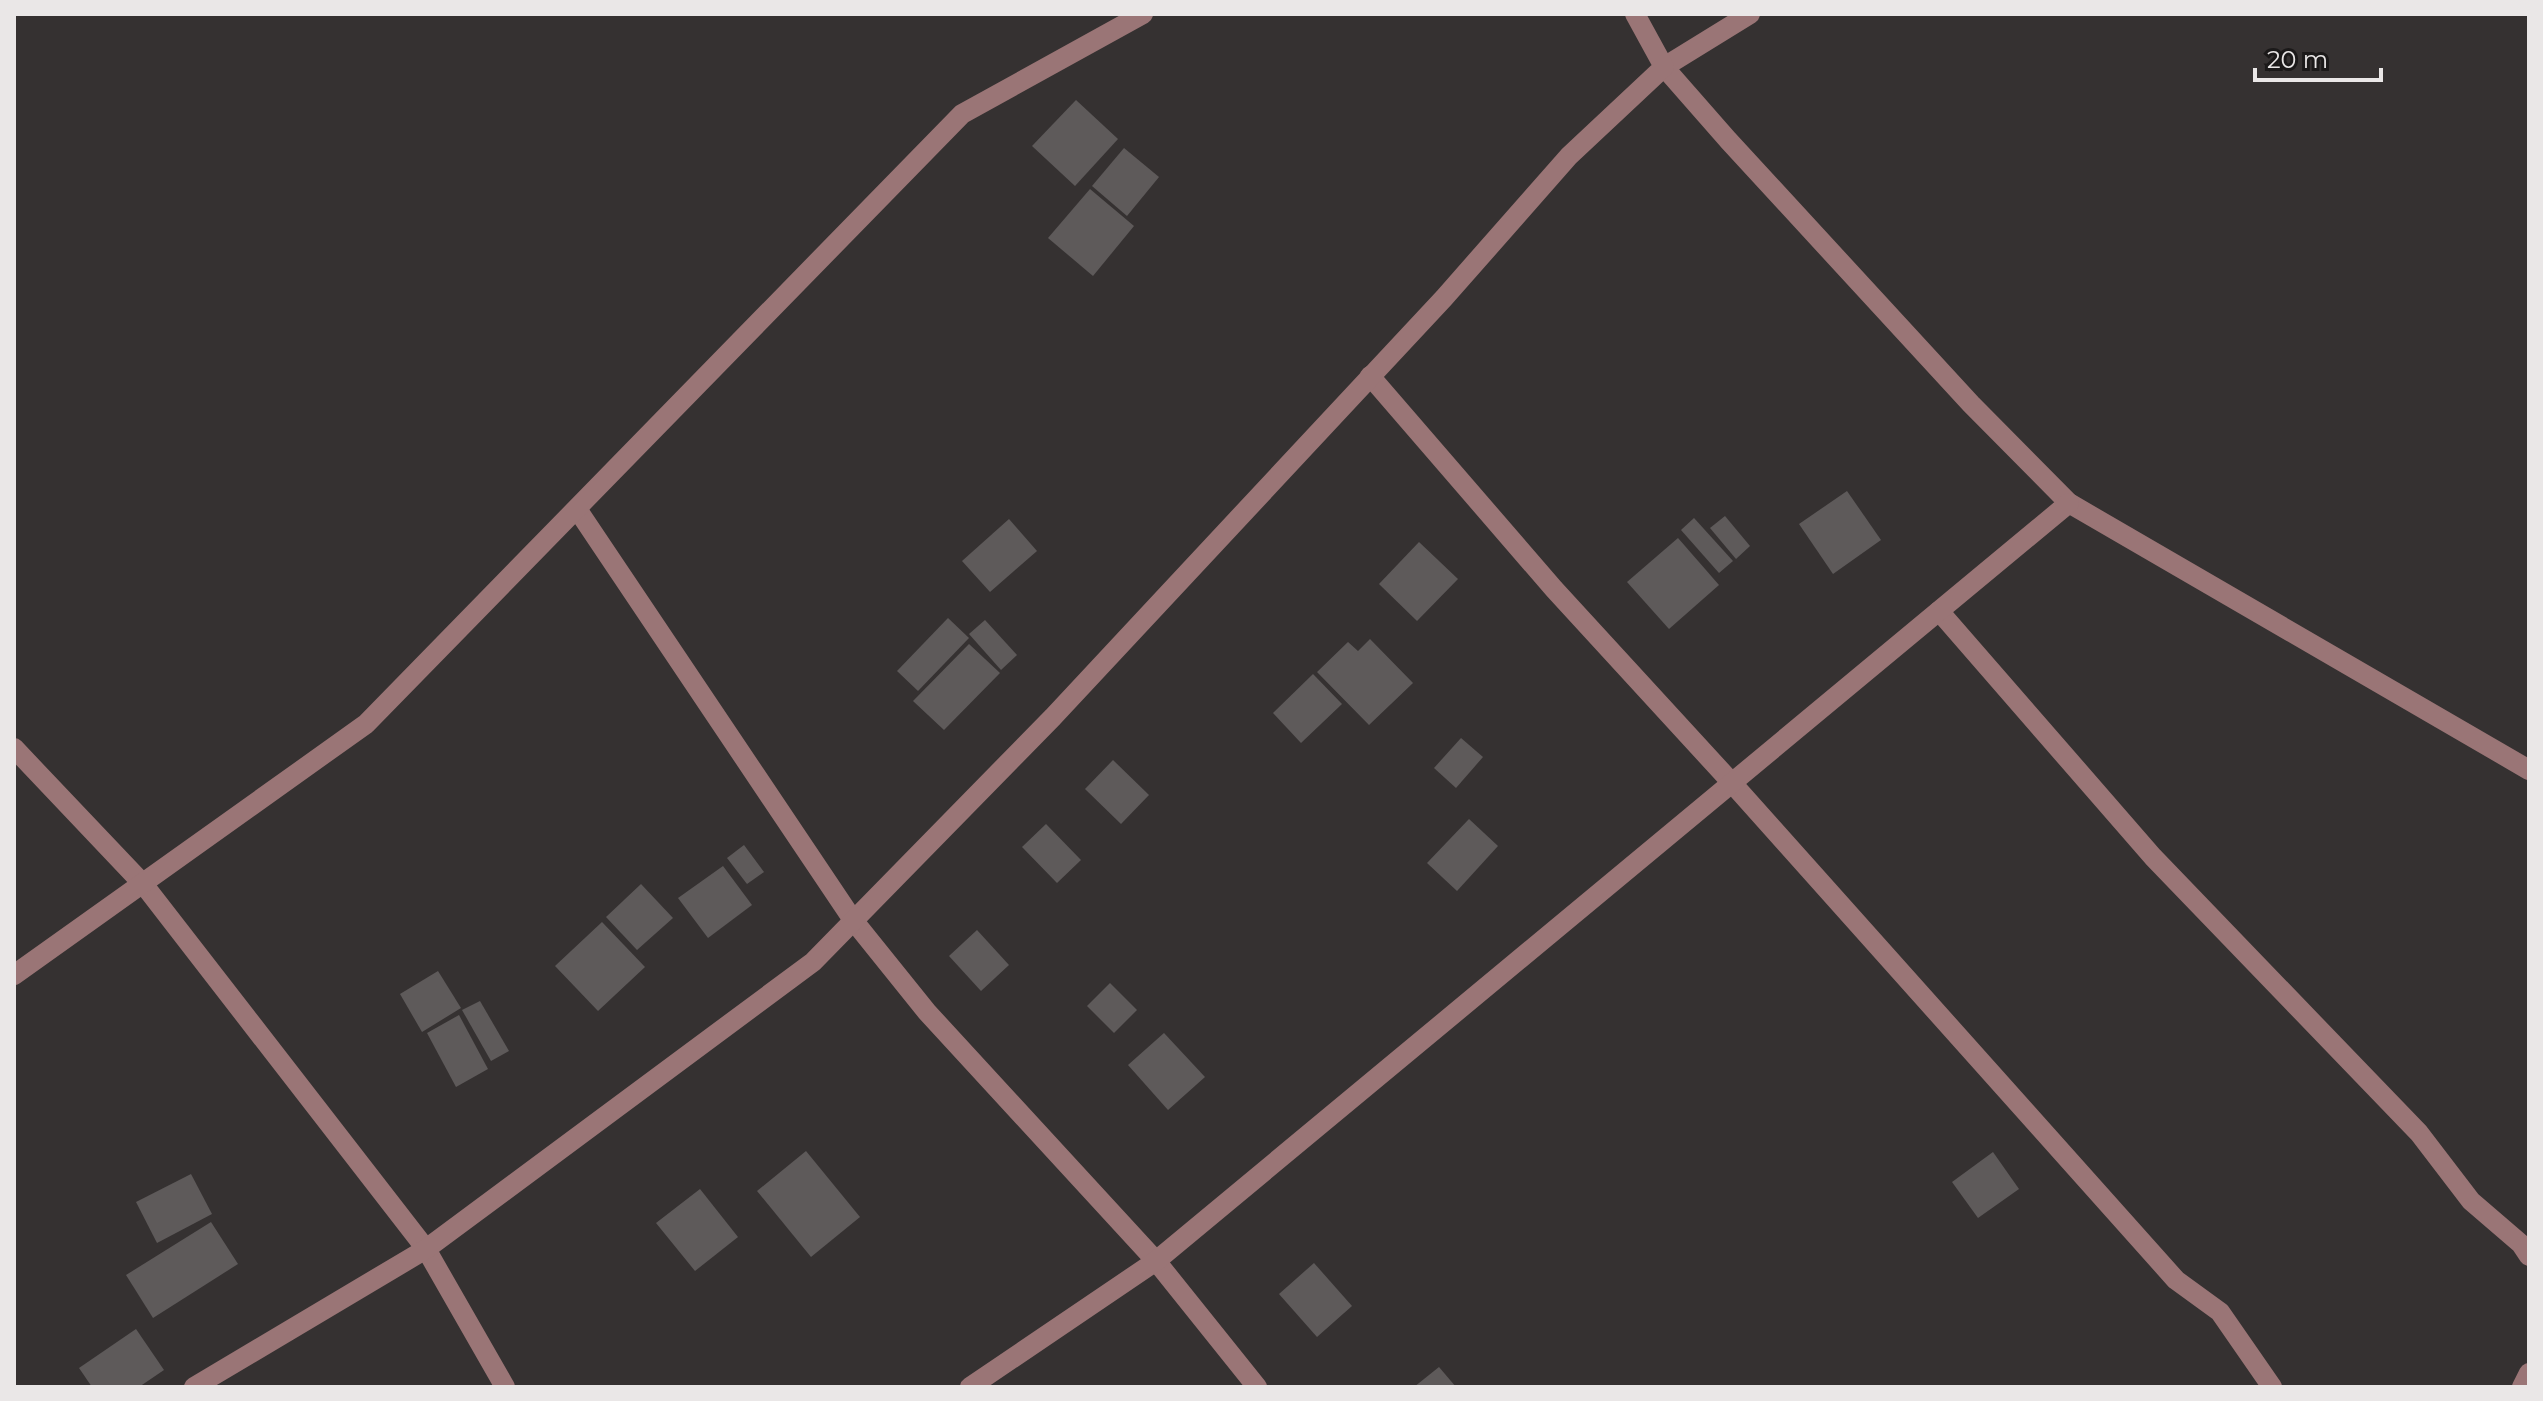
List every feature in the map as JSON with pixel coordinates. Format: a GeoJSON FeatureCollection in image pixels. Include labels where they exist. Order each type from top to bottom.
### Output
{"type":"FeatureCollection","features":[{"type":"Feature","properties":{"kind":"street"},"geometry":{"type":"LineString","coordinates":[[14,975],[366,724],[962,114],[1143,14]]}},
{"type":"Feature","properties":{"kind":"street"},"geometry":{"type":"LineString","coordinates":[[1635,14],[1664,67],[1728,140],[1971,404],[2069,503],[2529,770]]}},
{"type":"Feature","properties":{"kind":"street"},"geometry":{"type":"LineString","coordinates":[[194,1387],[426,1249],[813,962],[1053,717],[1444,298],[1569,156],[1664,67],[1750,14]]}},
{"type":"Feature","properties":{"kind":"street"},"geometry":{"type":"LineString","coordinates":[[1370,376],[1554,589],[1732,783],[2176,1280],[2220,1312],[2272,1387]]}},
{"type":"Feature","properties":{"kind":"street"},"geometry":{"type":"LineString","coordinates":[[970,1387],[1156,1261],[2069,503]]}},
{"type":"Feature","properties":{"kind":"street"},"geometry":{"type":"LineString","coordinates":[[577,509],[853,920],[927,1012],[1156,1261],[1257,1387]]}},
{"type":"Feature","properties":{"kind":"street"},"geometry":{"type":"LineString","coordinates":[[1939,611],[2153,857],[2419,1133],[2471,1201],[2521,1244],[2529,1256]]}},
{"type":"Feature","properties":{"kind":"street"},"geometry":{"type":"LineString","coordinates":[[14,748],[144,885],[426,1249],[505,1387]]}},
{"type":"Feature","properties":{"kind":"street"},"geometry":{"type":"LineString","coordinates":[[2522,1387],[2529,1373]]}},
{"type":"Feature","properties":{"kind":"building"},"geometry":{"type":"Polygon","coordinates":[[[1076,100],[1118,139],[1075,186],[1032,146],[1076,100]]]}},
{"type":"Feature","properties":{"kind":"building"},"geometry":{"type":"Polygon","coordinates":[[[1124,148],[1159,177],[1127,216],[1092,186],[1124,148]]]}},
{"type":"Feature","properties":{"kind":"building"},"geometry":{"type":"Polygon","coordinates":[[[1090,189],[1134,226],[1093,276],[1048,238],[1090,189]]]}},
{"type":"Feature","properties":{"kind":"building"},"geometry":{"type":"Polygon","coordinates":[[[1847,491],[1881,540],[1833,574],[1799,524],[1847,491]]]}},
{"type":"Feature","properties":{"kind":"building"},"geometry":{"type":"Polygon","coordinates":[[[1725,516],[1750,546],[1736,559],[1710,528],[1725,516]]]}},
{"type":"Feature","properties":{"kind":"building"},"geometry":{"type":"Polygon","coordinates":[[[1694,518],[1733,561],[1719,573],[1681,530],[1694,518]]]}},
{"type":"Feature","properties":{"kind":"building"},"geometry":{"type":"Polygon","coordinates":[[[1009,519],[1037,551],[990,592],[962,561],[1009,519]]]}},
{"type":"Feature","properties":{"kind":"building"},"geometry":{"type":"Polygon","coordinates":[[[1678,538],[1719,585],[1669,629],[1627,582],[1678,538]]]}},
{"type":"Feature","properties":{"kind":"building"},"geometry":{"type":"Polygon","coordinates":[[[1419,542],[1458,579],[1417,621],[1379,584],[1419,542]]]}},
{"type":"Feature","properties":{"kind":"building"},"geometry":{"type":"Polygon","coordinates":[[[948,618],[969,638],[918,691],[897,671],[948,618]]]}},
{"type":"Feature","properties":{"kind":"building"},"geometry":{"type":"Polygon","coordinates":[[[985,620],[1017,655],[1001,670],[969,634],[985,620]]]}},
{"type":"Feature","properties":{"kind":"building"},"geometry":{"type":"Polygon","coordinates":[[[1370,639],[1413,683],[1369,725],[1317,672],[1348,642],[1358,651],[1370,639]]]}},
{"type":"Feature","properties":{"kind":"building"},"geometry":{"type":"Polygon","coordinates":[[[969,644],[1000,673],[944,730],[913,701],[969,644]]]}},
{"type":"Feature","properties":{"kind":"building"},"geometry":{"type":"Polygon","coordinates":[[[1313,674],[1342,704],[1301,743],[1273,713],[1313,674]]]}},
{"type":"Feature","properties":{"kind":"building"},"geometry":{"type":"Polygon","coordinates":[[[1461,738],[1483,757],[1456,788],[1434,768],[1461,738]]]}},
{"type":"Feature","properties":{"kind":"building"},"geometry":{"type":"Polygon","coordinates":[[[1113,760],[1149,795],[1121,824],[1085,789],[1113,760]]]}},
{"type":"Feature","properties":{"kind":"building"},"geometry":{"type":"Polygon","coordinates":[[[1469,819],[1498,846],[1457,891],[1427,863],[1469,819]]]}},
{"type":"Feature","properties":{"kind":"building"},"geometry":{"type":"Polygon","coordinates":[[[1046,824],[1081,860],[1057,883],[1022,847],[1046,824]]]}},
{"type":"Feature","properties":{"kind":"building"},"geometry":{"type":"Polygon","coordinates":[[[744,845],[764,872],[747,884],[727,858],[744,845]]]}},
{"type":"Feature","properties":{"kind":"building"},"geometry":{"type":"Polygon","coordinates":[[[723,866],[752,905],[708,938],[678,898],[723,866]]]}},
{"type":"Feature","properties":{"kind":"building"},"geometry":{"type":"Polygon","coordinates":[[[641,884],[673,918],[637,950],[606,917],[641,884]]]}},
{"type":"Feature","properties":{"kind":"building"},"geometry":{"type":"Polygon","coordinates":[[[602,922],[645,967],[598,1011],[555,966],[602,922]]]}},
{"type":"Feature","properties":{"kind":"building"},"geometry":{"type":"Polygon","coordinates":[[[977,930],[1009,965],[981,991],[949,956],[977,930]]]}},
{"type":"Feature","properties":{"kind":"building"},"geometry":{"type":"Polygon","coordinates":[[[438,971],[461,1008],[422,1032],[400,994],[438,971]]]}},
{"type":"Feature","properties":{"kind":"building"},"geometry":{"type":"Polygon","coordinates":[[[1110,983],[1137,1010],[1114,1033],[1087,1006],[1110,983]]]}},
{"type":"Feature","properties":{"kind":"building"},"geometry":{"type":"Polygon","coordinates":[[[480,1001],[509,1051],[491,1061],[462,1010],[480,1001]]]}},
{"type":"Feature","properties":{"kind":"building"},"geometry":{"type":"Polygon","coordinates":[[[459,1015],[488,1069],[456,1087],[427,1033],[459,1015]]]}},
{"type":"Feature","properties":{"kind":"building"},"geometry":{"type":"Polygon","coordinates":[[[1164,1033],[1205,1077],[1168,1110],[1128,1065],[1164,1033]]]}},
{"type":"Feature","properties":{"kind":"building"},"geometry":{"type":"Polygon","coordinates":[[[806,1151],[860,1217],[811,1257],[757,1191],[806,1151]]]}},
{"type":"Feature","properties":{"kind":"building"},"geometry":{"type":"Polygon","coordinates":[[[1993,1152],[2019,1189],[1978,1218],[1952,1182],[1993,1152]]]}},
{"type":"Feature","properties":{"kind":"building"},"geometry":{"type":"Polygon","coordinates":[[[191,1174],[212,1214],[157,1243],[136,1202],[191,1174]]]}},
{"type":"Feature","properties":{"kind":"building"},"geometry":{"type":"Polygon","coordinates":[[[700,1189],[738,1237],[695,1271],[656,1223],[700,1189]]]}},
{"type":"Feature","properties":{"kind":"building"},"geometry":{"type":"Polygon","coordinates":[[[211,1222],[238,1264],[153,1318],[126,1275],[211,1222]]]}},
{"type":"Feature","properties":{"kind":"building"},"geometry":{"type":"Polygon","coordinates":[[[1314,1263],[1352,1306],[1317,1337],[1279,1294],[1314,1263]]]}},
{"type":"Feature","properties":{"kind":"building"},"geometry":{"type":"Polygon","coordinates":[[[136,1329],[164,1370],[139,1387],[92,1387],[79,1368],[136,1329]]]}},
{"type":"Feature","properties":{"kind":"building"},"geometry":{"type":"Polygon","coordinates":[[[1439,1367],[1456,1387],[1414,1387],[1439,1367]]]}}]}
